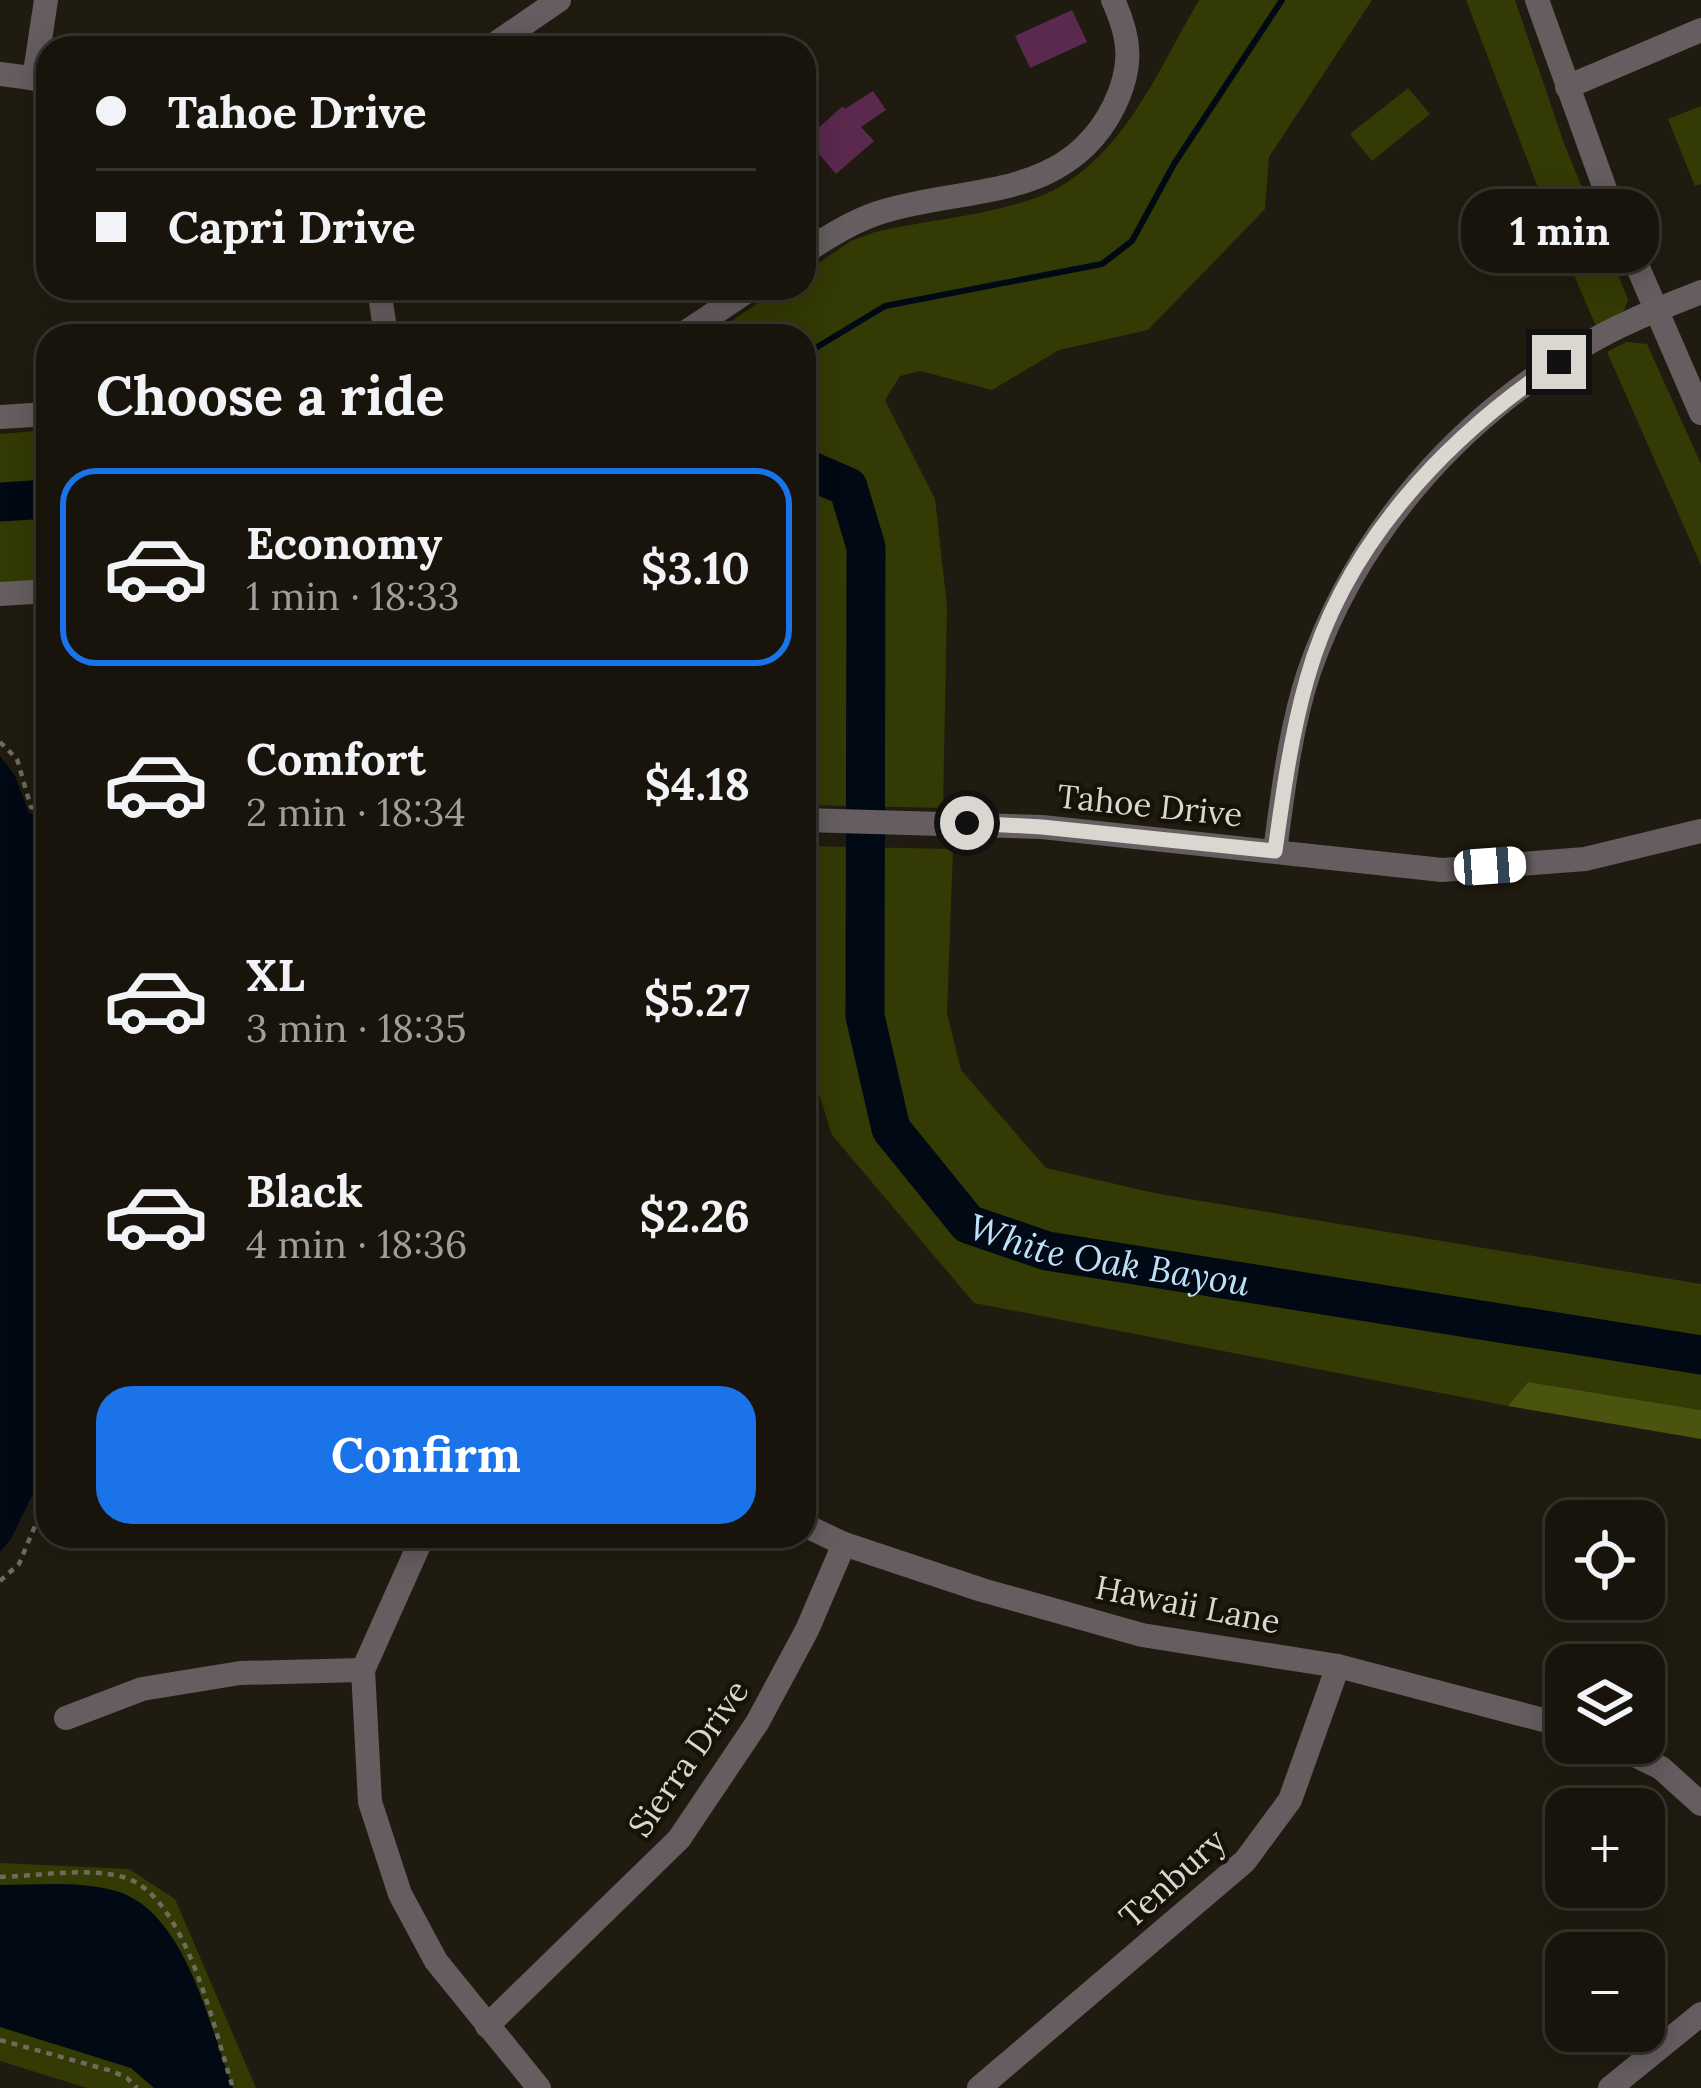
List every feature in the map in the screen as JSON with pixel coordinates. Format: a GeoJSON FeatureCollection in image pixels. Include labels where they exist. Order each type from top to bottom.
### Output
{"type":"FeatureCollection","features":[{"type":"Feature","properties":{"kind":"street"},"geometry":{"type":"LineString","coordinates":[[44,36],[46,0]]}},
{"type":"Feature","properties":{"kind":"street"},"geometry":{"type":"LineString","coordinates":[[506,36],[559,0]]}},
{"type":"Feature","properties":{"kind":"street"},"geometry":{"type":"LineString","coordinates":[[816,245],[879,213],[1013,187],[1077,154],[1108,119],[1127,79],[1130,47],[1113,0]]}},
{"type":"Feature","properties":{"kind":"street"},"geometry":{"type":"LineString","coordinates":[[1537,0],[1610,203],[1701,413]]}},
{"type":"Feature","properties":{"kind":"street"},"geometry":{"type":"LineString","coordinates":[[1567,87],[1701,30]]}},
{"type":"Feature","properties":{"kind":"street"},"geometry":{"type":"LineString","coordinates":[[0,74],[36,79]]}},
{"type":"Feature","properties":{"kind":"street"},"geometry":{"type":"LineString","coordinates":[[1275,851],[1308,675],[1347,580],[1420,477],[1505,398],[1586,344],[1701,292]]}},
{"type":"Feature","properties":{"kind":"street"},"geometry":{"type":"LineString","coordinates":[[698,324],[734,300]]}},
{"type":"Feature","properties":{"kind":"street"},"geometry":{"type":"LineString","coordinates":[[0,417],[36,415]]}},
{"type":"Feature","properties":{"kind":"street"},"geometry":{"type":"LineString","coordinates":[[0,594],[36,592]]}},
{"type":"Feature","properties":{"kind":"street","name":"Tahoe Drive"},"geometry":{"type":"LineString","coordinates":[[816,820],[1042,827],[1442,870],[1585,859],[1701,831]]}},
{"type":"Feature","properties":{"kind":"street","name":"Hawaii Lane"},"geometry":{"type":"LineString","coordinates":[[816,1531],[982,1590],[1142,1635],[1338,1666],[1545,1720]]}},
{"type":"Feature","properties":{"kind":"street","name":"Sierra Drive"},"geometry":{"type":"LineString","coordinates":[[487,2026],[680,1839],[757,1723],[807,1630],[844,1544]]}},
{"type":"Feature","properties":{"kind":"street"},"geometry":{"type":"LineString","coordinates":[[418,1548],[362,1670],[370,1802],[400,1894],[436,1961],[539,2088]]}},
{"type":"Feature","properties":{"kind":"street","name":"Tenbury"},"geometry":{"type":"LineString","coordinates":[[979,2088],[1245,1861],[1290,1800],[1338,1666]]}},
{"type":"Feature","properties":{"kind":"street"},"geometry":{"type":"LineString","coordinates":[[66,1718],[142,1689],[201,1679],[240,1673],[362,1670]]}},
{"type":"Feature","properties":{"kind":"street"},"geometry":{"type":"LineString","coordinates":[[1652,1764],[1701,1804]]}},
{"type":"Feature","properties":{"kind":"street"},"geometry":{"type":"LineString","coordinates":[[1610,2088],[1701,2014]]}},
{"type":"Feature","properties":{"kind":"path"},"geometry":{"type":"LineString","coordinates":[[0,742],[17,758],[31,807],[36,808]]}},
{"type":"Feature","properties":{"kind":"path"},"geometry":{"type":"LineString","coordinates":[[0,1581],[19,1564],[36,1524]]}},
{"type":"Feature","properties":{"kind":"path"},"geometry":{"type":"LineString","coordinates":[[0,1876],[125,1877],[171,1916],[233,2088]]}},
{"type":"Feature","properties":{"kind":"path"},"geometry":{"type":"LineString","coordinates":[[0,2040],[112,2071],[137,2088]]}},
{"type":"Feature","properties":{"kind":"green space"},"geometry":{"type":"Polygon","coordinates":[[[1199,0],[1372,0],[1269,157],[1265,209],[1148,330],[1059,350],[992,390],[921,371],[900,376],[885,400],[935,499],[947,606],[943,808],[816,805],[816,324],[727,324],[763,300],[816,300],[816,265],[851,241],[1019,203],[1067,183],[1114,140],[1152,85],[1199,0]]]}},
{"type":"Feature","properties":{"kind":"green space"},"geometry":{"type":"Polygon","coordinates":[[[1466,0],[1515,0],[1565,146],[1628,299],[1624,311],[1596,326],[1553,227],[1466,0]]]}},
{"type":"Feature","properties":{"kind":"green space"},"geometry":{"type":"Polygon","coordinates":[[[1408,88],[1430,114],[1372,161],[1350,134],[1408,88]]]}},
{"type":"Feature","properties":{"kind":"green space"},"geometry":{"type":"Polygon","coordinates":[[[1701,106],[1701,184],[1695,186],[1668,119],[1701,106]]]}},
{"type":"Feature","properties":{"kind":"green space"},"geometry":{"type":"Polygon","coordinates":[[[1626,342],[1647,344],[1701,464],[1701,565],[1607,352],[1626,342]]]}},
{"type":"Feature","properties":{"kind":"green space"},"geometry":{"type":"Polygon","coordinates":[[[36,431],[36,581],[0,583],[0,434],[36,431]]]}},
{"type":"Feature","properties":{"kind":"green space"},"geometry":{"type":"Polygon","coordinates":[[[816,846],[953,849],[947,1013],[961,1070],[1046,1168],[1159,1194],[1701,1284],[1701,1410],[1528,1382],[1508,1406],[974,1303],[832,1135],[816,1085],[816,846]]]}},
{"type":"Feature","properties":{"kind":"green space"},"geometry":{"type":"Polygon","coordinates":[[[1528,1382],[1701,1410],[1701,1439],[1508,1406],[1528,1382]]]}},
{"type":"Feature","properties":{"kind":"green space"},"geometry":{"type":"Polygon","coordinates":[[[0,1863],[129,1869],[175,1899],[256,2088],[87,2088],[0,2061],[0,1863]]]}},
{"type":"Feature","properties":{"kind":"shaded area"},"geometry":{"type":"Polygon","coordinates":[[[0,756],[15,776],[29,813],[36,815],[36,1488],[0,1552],[0,756]]]}},
{"type":"Feature","properties":{"kind":"shaded area"},"geometry":{"type":"Polygon","coordinates":[[[0,1885],[85,1885],[112,1890],[137,1901],[158,1919],[191,1972],[233,2088],[154,2088],[131,2068],[0,2027],[0,1885]]]}},
{"type":"Feature","properties":{"kind":"building"},"geometry":{"type":"Polygon","coordinates":[[[1072,10],[1087,42],[1030,68],[1015,36],[1072,10]]]}},
{"type":"Feature","properties":{"kind":"building"},"geometry":{"type":"Polygon","coordinates":[[[873,91],[886,110],[861,127],[874,141],[836,174],[816,151],[816,130],[843,106],[873,91]]]}},
{"type":"Feature","properties":{"kind":"waterway"},"geometry":{"type":"LineString","coordinates":[[816,348],[885,306],[1102,264],[1132,241],[1174,164],[1282,0]]}},
{"type":"Feature","properties":{"kind":"waterway","name":"White Oak Bayou"},"geometry":{"type":"LineString","coordinates":[[816,473],[848,487],[866,547],[865,1016],[891,1129],[968,1224],[1047,1251],[1701,1355]]}},
{"type":"Feature","properties":{"kind":"waterway","name":"White Oak Bayou"},"geometry":{"type":"LineString","coordinates":[[0,502],[36,500]]}},
{"type":"Feature","properties":{"kind":"route"},"geometry":{"type":"LineString","coordinates":[[967,823],[1275,851],[1308,675],[1347,580],[1420,477],[1505,398],[1559,362]]}}]}
